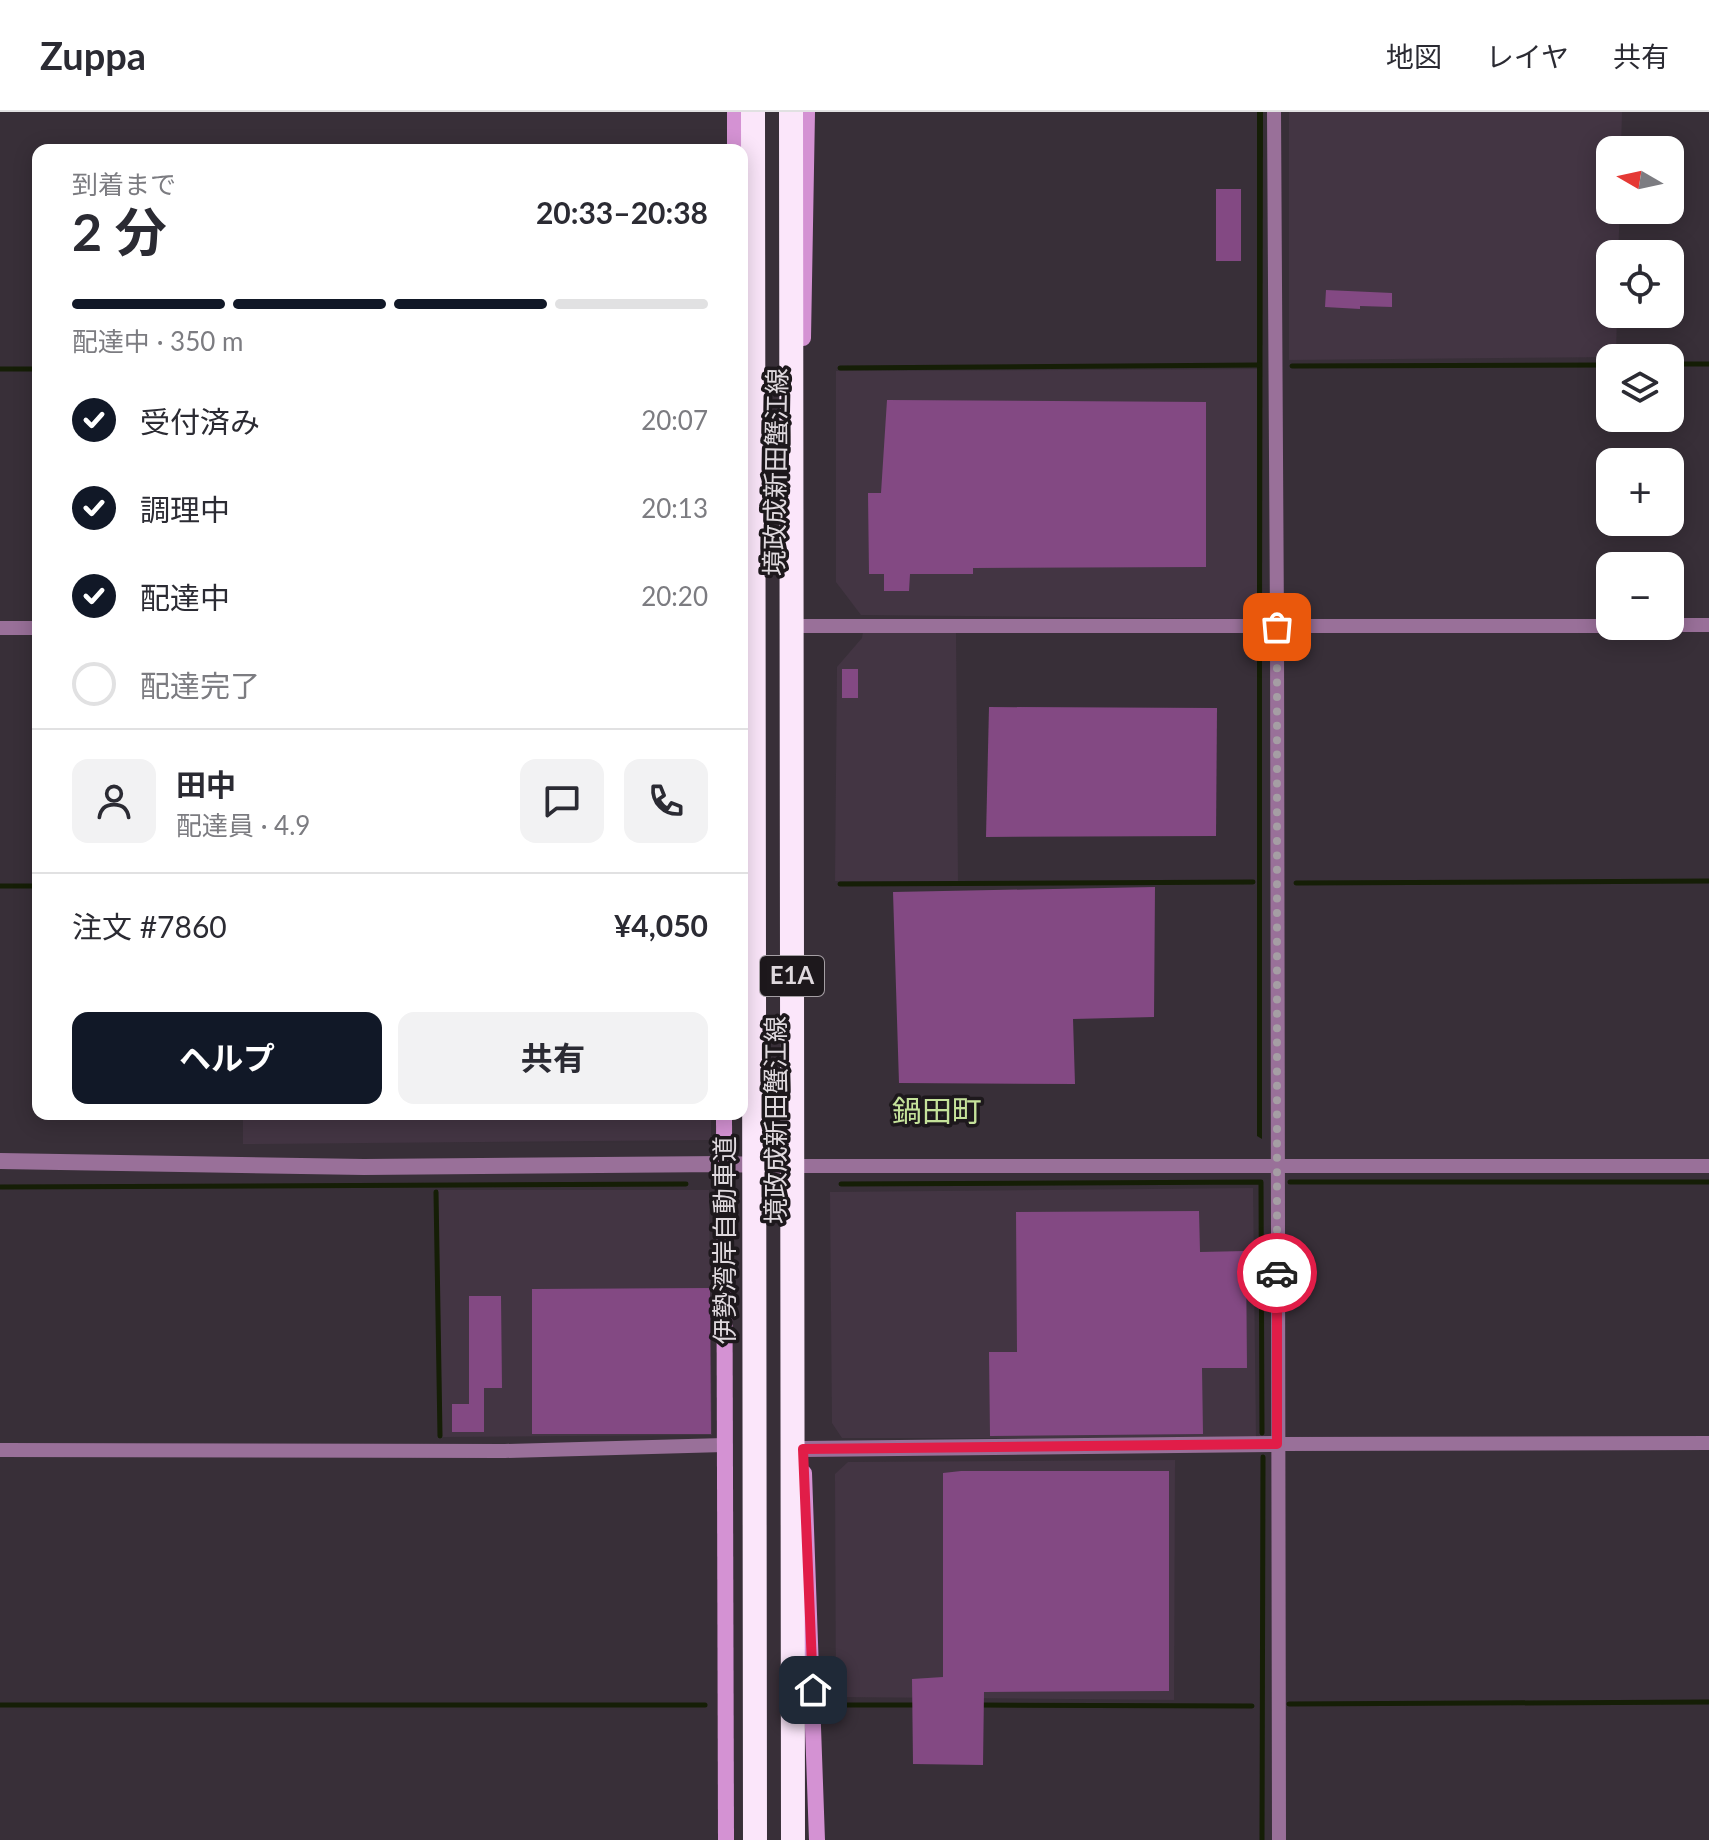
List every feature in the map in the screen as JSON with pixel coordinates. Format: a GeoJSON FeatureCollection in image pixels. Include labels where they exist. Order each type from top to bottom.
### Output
{"type":"FeatureCollection","features":[{"type":"Feature","properties":{"kind":"highway","name":"伊勢湾岸自動車道"},"geometry":{"type":"LineString","coordinates":[[753,112],[755,1840]]}},
{"type":"Feature","properties":{"kind":"highway","name":"E1A"},"geometry":{"type":"LineString","coordinates":[[791,112],[793,1840]]}},
{"type":"Feature","properties":{"kind":"main road"},"geometry":{"type":"LineString","coordinates":[[735,112],[735,144]]}},
{"type":"Feature","properties":{"kind":"main road","name":"境政成新田蟹江線"},"geometry":{"type":"LineString","coordinates":[[807,112],[798,626],[800,1166],[803,1449],[817,1840]]}},
{"type":"Feature","properties":{"kind":"main road","name":"境政成新田蟹江線"},"geometry":{"type":"LineString","coordinates":[[724,1120],[726,1840]]}},
{"type":"Feature","properties":{"kind":"street"},"geometry":{"type":"LineString","coordinates":[[1274,112],[1279,1840]]}},
{"type":"Feature","properties":{"kind":"street"},"geometry":{"type":"LineString","coordinates":[[1684,625],[1709,625]]}},
{"type":"Feature","properties":{"kind":"street"},"geometry":{"type":"LineString","coordinates":[[798,626],[1596,626]]}},
{"type":"Feature","properties":{"kind":"street"},"geometry":{"type":"LineString","coordinates":[[0,628],[32,628]]}},
{"type":"Feature","properties":{"kind":"street"},"geometry":{"type":"LineString","coordinates":[[0,1161],[364,1167],[722,1164],[1709,1166]]}},
{"type":"Feature","properties":{"kind":"street"},"geometry":{"type":"LineString","coordinates":[[803,1449],[1709,1443]]}},
{"type":"Feature","properties":{"kind":"street"},"geometry":{"type":"LineString","coordinates":[[0,1450],[505,1451],[724,1445]]}},
{"type":"Feature","properties":{"kind":"shaded area"},"geometry":{"type":"Polygon","coordinates":[[[1257,112],[1263,112],[1262,613],[1257,614],[1257,112]]]}},
{"type":"Feature","properties":{"kind":"shaded area"},"geometry":{"type":"Polygon","coordinates":[[[1289,112],[1622,112],[1621,136],[1596,136],[1596,224],[1619,224],[1619,240],[1596,240],[1596,328],[1617,328],[1616,344],[1596,344],[1596,357],[1289,360],[1289,112]]]}},
{"type":"Feature","properties":{"kind":"shaded area"},"geometry":{"type":"Polygon","coordinates":[[[1257,369],[1257,617],[861,615],[836,582],[836,371],[1257,369]]]}},
{"type":"Feature","properties":{"kind":"shaded area"},"geometry":{"type":"Polygon","coordinates":[[[956,631],[958,881],[835,881],[837,667],[862,638],[863,632],[956,631]]]}},
{"type":"Feature","properties":{"kind":"shaded area"},"geometry":{"type":"Polygon","coordinates":[[[1257,636],[1262,636],[1262,1139],[1257,1136],[1257,636]]]}},
{"type":"Feature","properties":{"kind":"shaded area"},"geometry":{"type":"Polygon","coordinates":[[[243,1120],[711,1120],[711,1140],[243,1144],[243,1120]]]}},
{"type":"Feature","properties":{"kind":"shaded area"},"geometry":{"type":"Polygon","coordinates":[[[1253,1188],[1256,1438],[842,1438],[832,1423],[830,1192],[1253,1188]]]}},
{"type":"Feature","properties":{"kind":"shaded area"},"geometry":{"type":"Polygon","coordinates":[[[438,1190],[709,1190],[712,1435],[442,1437],[438,1190]]]}},
{"type":"Feature","properties":{"kind":"shaded area"},"geometry":{"type":"Polygon","coordinates":[[[1175,1460],[1174,1700],[836,1697],[835,1474],[848,1462],[1175,1460]]]}},
{"type":"Feature","properties":{"kind":"building"},"geometry":{"type":"Polygon","coordinates":[[[1216,189],[1241,189],[1241,261],[1216,261],[1216,189]]]}},
{"type":"Feature","properties":{"kind":"building"},"geometry":{"type":"Polygon","coordinates":[[[1326,290],[1392,293],[1392,307],[1325,307],[1326,290]]]}},
{"type":"Feature","properties":{"kind":"building"},"geometry":{"type":"Polygon","coordinates":[[[887,400],[1206,402],[1206,567],[973,568],[973,574],[910,574],[909,591],[884,591],[884,574],[869,574],[868,493],[881,493],[887,400]]]}},
{"type":"Feature","properties":{"kind":"building"},"geometry":{"type":"Polygon","coordinates":[[[842,669],[858,669],[858,698],[842,698],[842,669]]]}},
{"type":"Feature","properties":{"kind":"building"},"geometry":{"type":"Polygon","coordinates":[[[989,707],[1217,708],[1216,836],[986,837],[989,707]]]}},
{"type":"Feature","properties":{"kind":"building"},"geometry":{"type":"Polygon","coordinates":[[[1155,887],[1154,1017],[1073,1019],[1075,1084],[899,1083],[893,892],[1155,887]]]}},
{"type":"Feature","properties":{"kind":"building"},"geometry":{"type":"Polygon","coordinates":[[[1199,1211],[1200,1252],[1246,1251],[1247,1368],[1202,1368],[1203,1434],[990,1436],[989,1352],[1017,1352],[1016,1212],[1199,1211]]]}},
{"type":"Feature","properties":{"kind":"building"},"geometry":{"type":"Polygon","coordinates":[[[710,1288],[711,1434],[532,1434],[532,1289],[710,1288]]]}},
{"type":"Feature","properties":{"kind":"building"},"geometry":{"type":"Polygon","coordinates":[[[469,1296],[501,1296],[502,1388],[484,1388],[484,1432],[452,1432],[452,1404],[469,1404],[469,1296]]]}},
{"type":"Feature","properties":{"kind":"building"},"geometry":{"type":"Polygon","coordinates":[[[1169,1471],[1169,1691],[984,1692],[983,1765],[913,1764],[912,1679],[943,1677],[943,1473],[1169,1471]]]}},
{"type":"Feature","properties":{"kind":"waterway"},"geometry":{"type":"LineString","coordinates":[[1684,364],[1709,364]]}},
{"type":"Feature","properties":{"kind":"waterway"},"geometry":{"type":"LineString","coordinates":[[840,368],[1259,365]]}},
{"type":"Feature","properties":{"kind":"waterway"},"geometry":{"type":"LineString","coordinates":[[1292,366],[1596,365]]}},
{"type":"Feature","properties":{"kind":"waterway"},"geometry":{"type":"LineString","coordinates":[[0,369],[32,369]]}},
{"type":"Feature","properties":{"kind":"waterway"},"geometry":{"type":"LineString","coordinates":[[1296,883],[1709,881]]}},
{"type":"Feature","properties":{"kind":"waterway"},"geometry":{"type":"LineString","coordinates":[[840,884],[1253,882]]}},
{"type":"Feature","properties":{"kind":"waterway"},"geometry":{"type":"LineString","coordinates":[[0,886],[32,886]]}},
{"type":"Feature","properties":{"kind":"waterway"},"geometry":{"type":"LineString","coordinates":[[841,1184],[1261,1182],[1262,1433]]}},
{"type":"Feature","properties":{"kind":"waterway"},"geometry":{"type":"LineString","coordinates":[[1290,1182],[1709,1182]]}},
{"type":"Feature","properties":{"kind":"waterway"},"geometry":{"type":"LineString","coordinates":[[0,1187],[686,1184]]}},
{"type":"Feature","properties":{"kind":"waterway"},"geometry":{"type":"LineString","coordinates":[[436,1192],[440,1436]]}},
{"type":"Feature","properties":{"kind":"waterway"},"geometry":{"type":"LineString","coordinates":[[1262,1840],[1263,1457]]}},
{"type":"Feature","properties":{"kind":"waterway"},"geometry":{"type":"LineString","coordinates":[[1289,1704],[1709,1702]]}},
{"type":"Feature","properties":{"kind":"waterway"},"geometry":{"type":"LineString","coordinates":[[0,1705],[705,1705]]}},
{"type":"Feature","properties":{"kind":"waterway"},"geometry":{"type":"LineString","coordinates":[[843,1705],[918,1705]]}},
{"type":"Feature","properties":{"kind":"waterway"},"geometry":{"type":"LineString","coordinates":[[980,1705],[1252,1706]]}},
{"type":"Feature","properties":{"kind":"way so far"},"geometry":{"type":"LineString","coordinates":[[1277,627],[1277,1273]]}},
{"type":"Feature","properties":{"kind":"district","name":"鍋田町"},"geometry":{"type":"Point","coordinates":[937,1112]}},
{"type":"Feature","properties":{"kind":"route"},"geometry":{"type":"LineString","coordinates":[[813,1690],[803,1449],[1277,1444],[1277,1273]]}}]}
